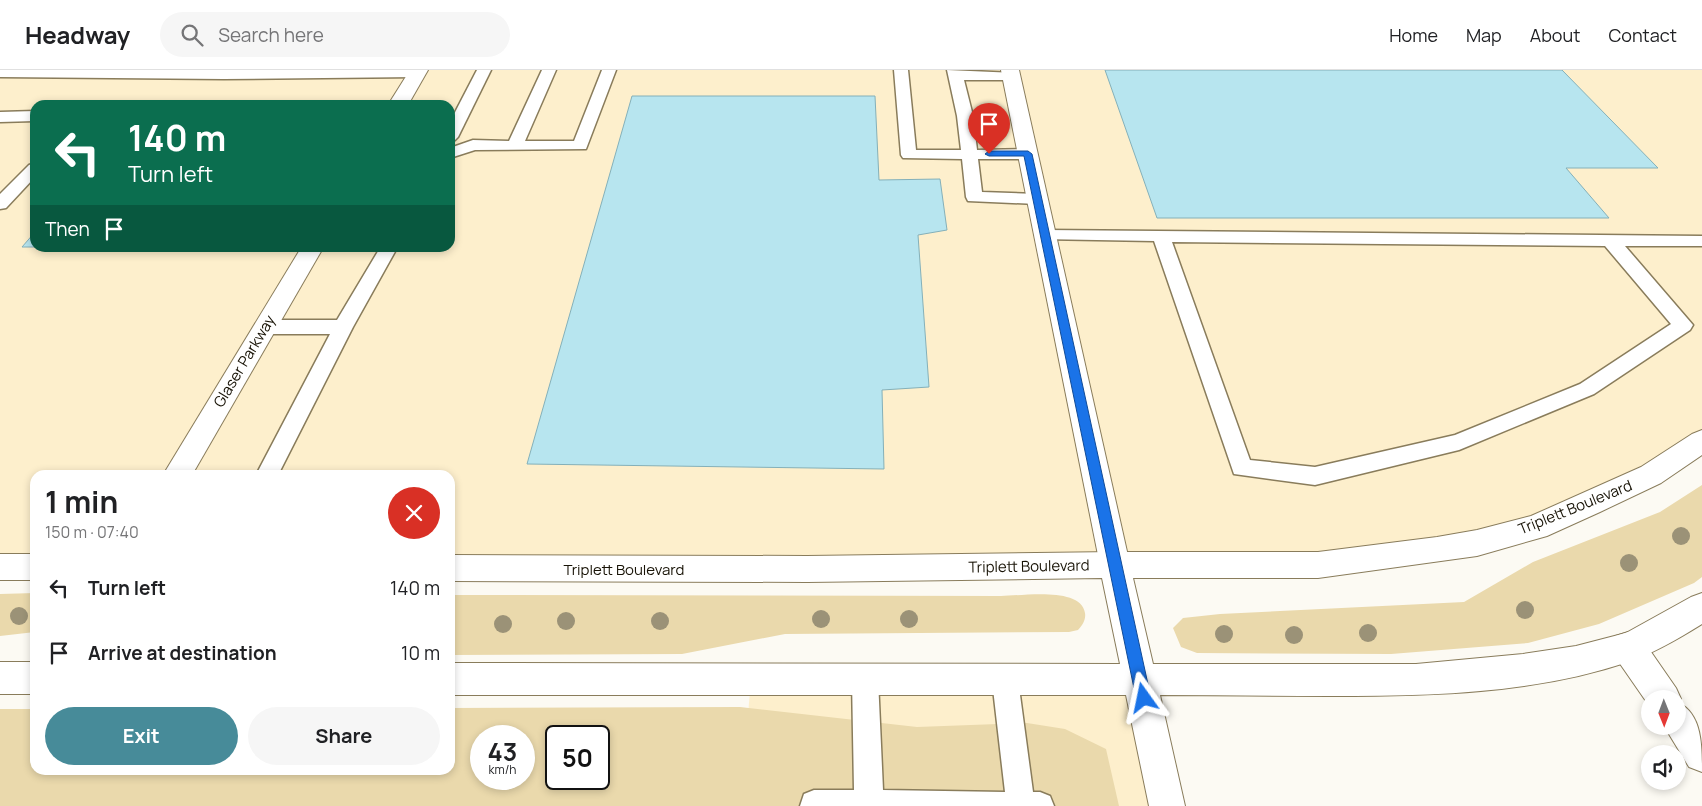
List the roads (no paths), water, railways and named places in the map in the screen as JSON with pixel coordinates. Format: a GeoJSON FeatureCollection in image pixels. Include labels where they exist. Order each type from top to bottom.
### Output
{"type":"FeatureCollection","features":[{"type":"Feature","properties":{"kind":"main road"},"geometry":{"type":"LineString","coordinates":[[401,100],[418,72]]}},
{"type":"Feature","properties":{"kind":"main road"},"geometry":{"type":"LineString","coordinates":[[1010,73],[1167,806]]}},
{"type":"Feature","properties":{"kind":"main road","name":"Glaser Parkway"},"geometry":{"type":"LineString","coordinates":[[180,470],[310,252]]}},
{"type":"Feature","properties":{"kind":"main road","name":"Triplett Boulevard"},"geometry":{"type":"LineString","coordinates":[[455,568],[807,569],[1115,565],[1318,565],[1437,550],[1477,543],[1536,527],[1652,475],[1702,441]]}},
{"type":"Feature","properties":{"kind":"main road"},"geometry":{"type":"LineString","coordinates":[[0,567],[30,567]]}},
{"type":"Feature","properties":{"kind":"main road"},"geometry":{"type":"LineString","coordinates":[[455,679],[1416,680],[1552,666],[1628,646],[1702,607]]}},
{"type":"Feature","properties":{"kind":"main road"},"geometry":{"type":"LineString","coordinates":[[1628,646],[1658,690]]}},
{"type":"Feature","properties":{"kind":"main road"},"geometry":{"type":"LineString","coordinates":[[0,678],[30,678]]}},
{"type":"Feature","properties":{"kind":"main road"},"geometry":{"type":"LineString","coordinates":[[1686,731],[1702,755]]}},
{"type":"Feature","properties":{"kind":"lane"},"geometry":{"type":"LineString","coordinates":[[455,127],[484,70]]}},
{"type":"Feature","properties":{"kind":"lane"},"geometry":{"type":"LineString","coordinates":[[515,145],[549,70]]}},
{"type":"Feature","properties":{"kind":"lane"},"geometry":{"type":"LineString","coordinates":[[455,151],[473,145],[580,146],[609,70]]}},
{"type":"Feature","properties":{"kind":"lane"},"geometry":{"type":"LineString","coordinates":[[901,70],[909,155],[1028,154]]}},
{"type":"Feature","properties":{"kind":"lane"},"geometry":{"type":"LineString","coordinates":[[0,73],[224,76],[418,72]]}},
{"type":"Feature","properties":{"kind":"lane"},"geometry":{"type":"LineString","coordinates":[[1010,73],[955,73],[965,116],[974,197],[1037,198]]}},
{"type":"Feature","properties":{"kind":"lane"},"geometry":{"type":"LineString","coordinates":[[0,117],[30,116]]}},
{"type":"Feature","properties":{"kind":"lane"},"geometry":{"type":"LineString","coordinates":[[0,204],[30,173]]}},
{"type":"Feature","properties":{"kind":"lane"},"geometry":{"type":"LineString","coordinates":[[1045,236],[1702,241]]}},
{"type":"Feature","properties":{"kind":"lane"},"geometry":{"type":"LineString","coordinates":[[1161,236],[1242,468],[1315,476],[1459,442],[1587,389],[1683,325],[1611,241]]}},
{"type":"Feature","properties":{"kind":"lane"},"geometry":{"type":"LineString","coordinates":[[270,470],[343,327],[386,252]]}},
{"type":"Feature","properties":{"kind":"lane"},"geometry":{"type":"LineString","coordinates":[[265,326],[343,327]]}},
{"type":"Feature","properties":{"kind":"lane"},"geometry":{"type":"LineString","coordinates":[[865,680],[869,805]]}},
{"type":"Feature","properties":{"kind":"lane"},"geometry":{"type":"LineString","coordinates":[[814,806],[814,804],[1030,806],[1005,680]]}}]}
